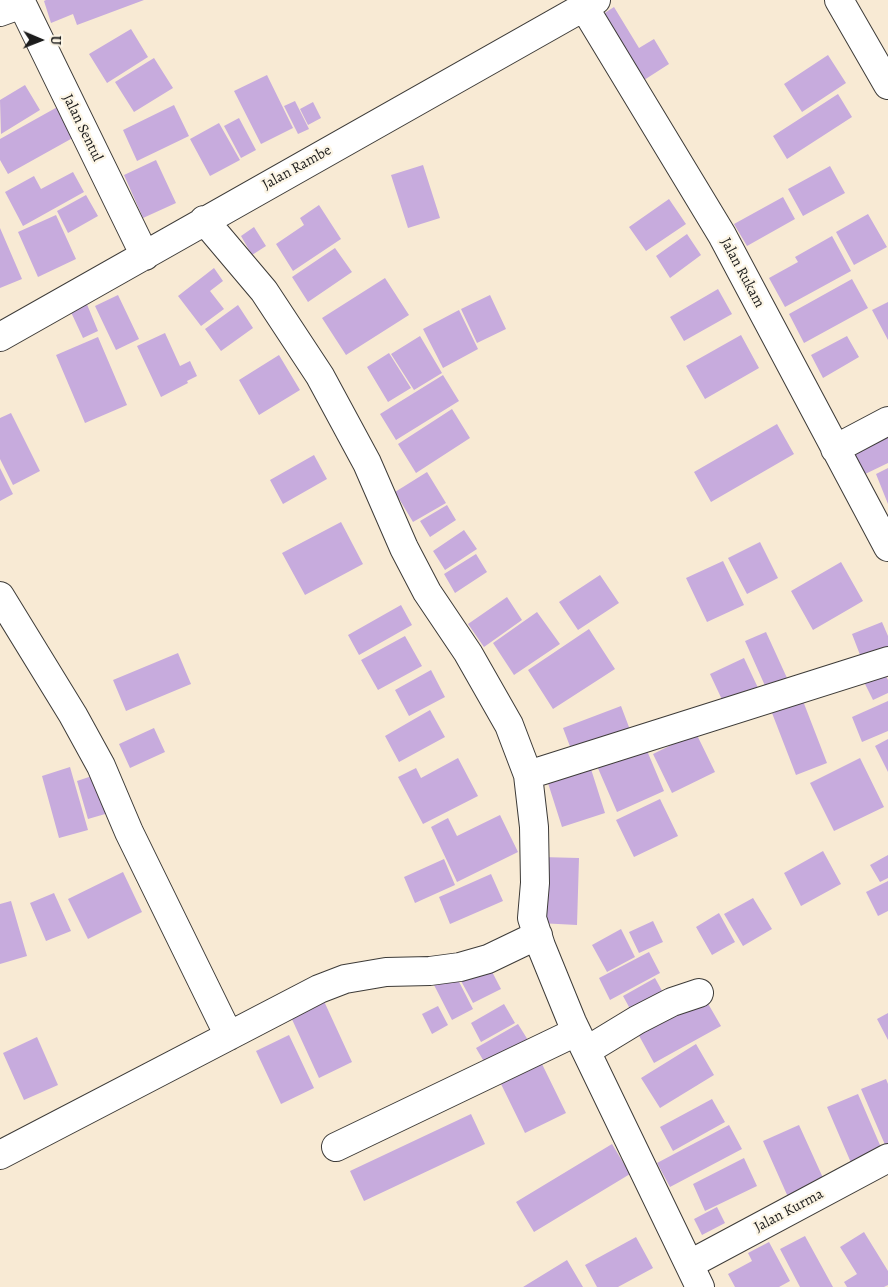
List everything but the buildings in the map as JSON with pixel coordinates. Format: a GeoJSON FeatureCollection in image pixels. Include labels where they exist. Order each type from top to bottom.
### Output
{"type":"FeatureCollection","features":[{"type":"Feature","properties":{"kind":"street"},"geometry":{"type":"LineString","coordinates":[[839,0],[888,85]]}},
{"type":"Feature","properties":{"kind":"street","name":"Jalan Rambe"},"geometry":{"type":"LineString","coordinates":[[0,338],[145,256],[204,220],[590,3]]}},
{"type":"Feature","properties":{"kind":"street","name":"Jalan Rukam"},"geometry":{"type":"LineString","coordinates":[[590,3],[722,235],[888,547]]}},
{"type":"Feature","properties":{"kind":"street","name":"Jalan Sentul"},"geometry":{"type":"LineString","coordinates":[[14,5],[145,256]]}},
{"type":"Feature","properties":{"kind":"street"},"geometry":{"type":"LineString","coordinates":[[204,220],[264,290],[320,376],[367,463],[404,548],[423,583],[468,653],[509,725],[528,775],[534,827],[535,883],[532,918],[581,1041],[695,1276]]}},
{"type":"Feature","properties":{"kind":"street"},"geometry":{"type":"LineString","coordinates":[[835,449],[888,422]]}},
{"type":"Feature","properties":{"kind":"street"},"geometry":{"type":"LineString","coordinates":[[0,596],[73,715],[101,766],[129,832],[229,1036]]}},
{"type":"Feature","properties":{"kind":"street"},"geometry":{"type":"LineString","coordinates":[[528,775],[888,661]]}},
{"type":"Feature","properties":{"kind":"street"},"geometry":{"type":"LineString","coordinates":[[0,1156],[319,988],[345,979],[386,972],[460,967],[488,959],[538,935]]}},
{"type":"Feature","properties":{"kind":"street"},"geometry":{"type":"LineString","coordinates":[[336,1147],[581,1041],[637,1020],[672,1002],[698,993]]}},
{"type":"Feature","properties":{"kind":"street","name":"Jalan Kurma"},"geometry":{"type":"LineString","coordinates":[[695,1276],[888,1158]]}}]}
